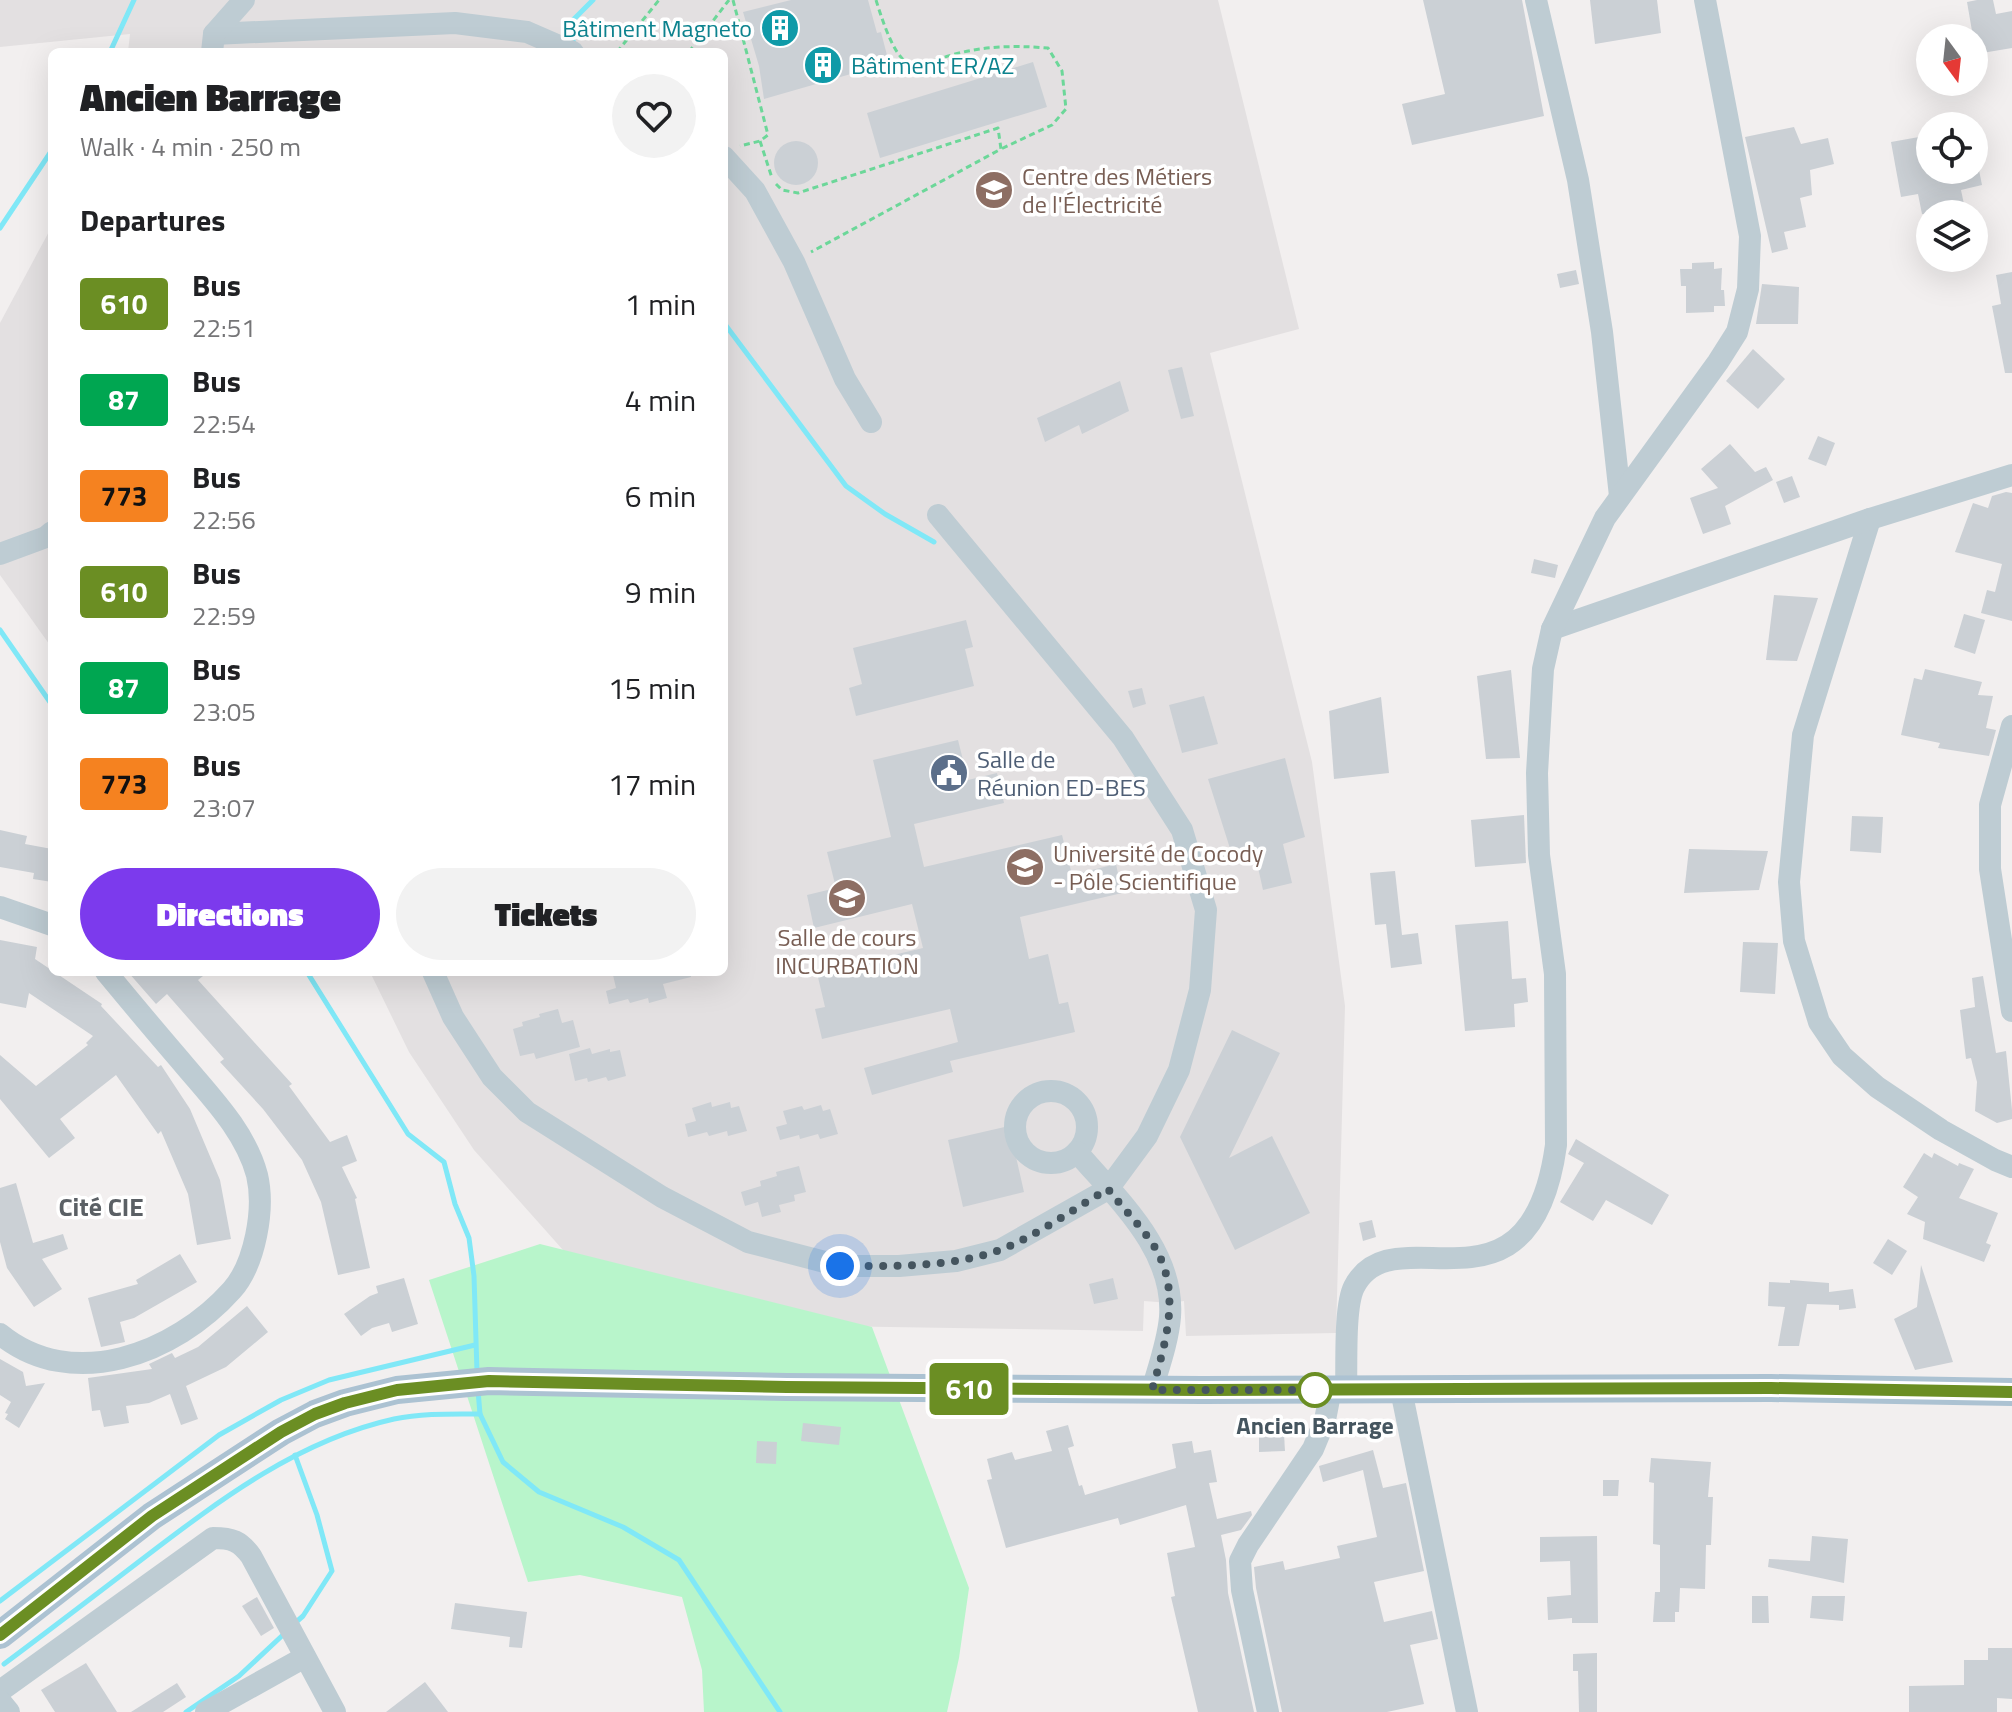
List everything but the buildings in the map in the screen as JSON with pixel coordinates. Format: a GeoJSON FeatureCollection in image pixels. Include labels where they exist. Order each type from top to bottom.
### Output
{"type":"FeatureCollection","features":[{"type":"Feature","properties":{"kind":"main road"},"geometry":{"type":"LineString","coordinates":[[0,1635],[152,1516],[281,1432],[345,1403],[397,1390],[489,1381],[1152,1390],[1771,1388],[2012,1392]]}},
{"type":"Feature","properties":{"kind":"street"},"geometry":{"type":"LineString","coordinates":[[213,43],[244,0]]}},
{"type":"Feature","properties":{"kind":"street"},"geometry":{"type":"LineString","coordinates":[[1536,0],[1578,180],[1602,332],[1620,496]]}},
{"type":"Feature","properties":{"kind":"street"},"geometry":{"type":"LineString","coordinates":[[1268,1712],[1242,1590],[1240,1561],[1313,1449],[1339,1390],[1353,1287],[1361,1277],[1388,1260],[1404,1257],[1473,1258],[1496,1252],[1527,1229],[1547,1189],[1556,1145],[1555,974],[1539,855],[1537,773],[1543,669],[1552,629],[1605,518],[1731,342],[1737,332],[1748,289],[1750,236],[1705,0]]}},
{"type":"Feature","properties":{"kind":"street"},"geometry":{"type":"LineString","coordinates":[[213,43],[455,23],[527,32],[564,48]]}},
{"type":"Feature","properties":{"kind":"street"},"geometry":{"type":"LineString","coordinates":[[728,161],[755,191],[794,262],[845,379],[871,422]]}},
{"type":"Feature","properties":{"kind":"street"},"geometry":{"type":"LineString","coordinates":[[1552,629],[1870,519],[2012,475]]}},
{"type":"Feature","properties":{"kind":"street"},"geometry":{"type":"LineString","coordinates":[[435,976],[453,1017],[492,1077],[527,1112],[662,1197],[748,1242],[840,1266],[899,1266],[956,1261],[1000,1250],[1108,1189],[1147,1136],[1179,1070],[1200,990],[1206,910],[1182,830],[1123,738],[938,515]]}},
{"type":"Feature","properties":{"kind":"street"},"geometry":{"type":"LineString","coordinates":[[1870,519],[1803,735],[1789,882],[1794,941],[1819,1022],[1842,1056],[1877,1087],[1941,1130],[2012,1167]]}},
{"type":"Feature","properties":{"kind":"street"},"geometry":{"type":"LineString","coordinates":[[0,554],[48,539]]}},
{"type":"Feature","properties":{"kind":"street"},"geometry":{"type":"LineString","coordinates":[[2012,726],[1990,805],[1990,869],[2003,893],[2012,1011]]}},
{"type":"Feature","properties":{"kind":"street"},"geometry":{"type":"LineString","coordinates":[[0,907],[48,923]]}},
{"type":"Feature","properties":{"kind":"street"},"geometry":{"type":"LineString","coordinates":[[0,1334],[15,1346],[61,1363],[123,1359],[165,1342],[199,1320],[234,1289],[252,1250],[261,1212],[257,1176],[245,1145],[222,1110],[109,976]]}},
{"type":"Feature","properties":{"kind":"street"},"geometry":{"type":"LineString","coordinates":[[1077,1152],[1153,1245],[1164,1269],[1170,1292],[1167,1333],[1152,1390]]}},
{"type":"Feature","properties":{"kind":"street"},"geometry":{"type":"LineString","coordinates":[[1401,1390],[1467,1712]]}},
{"type":"Feature","properties":{"kind":"street"},"geometry":{"type":"LineString","coordinates":[[0,1691],[213,1538],[228,1538],[241,1543],[251,1556],[335,1712]]}},
{"type":"Feature","properties":{"kind":"street"},"geometry":{"type":"LineString","coordinates":[[206,1712],[305,1657]]}},
{"type":"Feature","properties":{"kind":"street"},"geometry":{"type":"LineString","coordinates":[[0,1701],[9,1712]]}},
{"type":"Feature","properties":{"kind":"path"},"geometry":{"type":"LineString","coordinates":[[620,48],[659,0]]}},
{"type":"Feature","properties":{"kind":"path"},"geometry":{"type":"LineString","coordinates":[[692,48],[731,0]]}},
{"type":"Feature","properties":{"kind":"path"},"geometry":{"type":"LineString","coordinates":[[731,0],[768,135],[760,141],[774,182],[782,190],[798,193],[817,188],[998,128],[1001,149]]}},
{"type":"Feature","properties":{"kind":"path"},"geometry":{"type":"LineString","coordinates":[[794,262],[1001,149],[1052,125],[1066,109],[1062,71],[1048,48],[1009,44],[911,64],[903,61],[887,33],[876,0]]}},
{"type":"Feature","properties":{"kind":"shaded area","name":"Université de Cocody - Pôle Scientifique"},"geometry":{"type":"Polygon","coordinates":[[[0,0],[1218,0],[1299,329],[1210,353],[1312,762],[1345,1006],[1336,1333],[1186,1336],[1184,1301],[1144,1301],[1143,1331],[628,1323],[474,1150],[409,1052],[372,976],[728,976],[728,48],[128,48],[130,34],[0,47],[0,0]]]}},
{"type":"Feature","properties":{"kind":"shaded area"},"geometry":{"type":"Polygon","coordinates":[[[48,233],[48,642],[0,575],[0,323],[48,233]]]}},
{"type":"Feature","properties":{"kind":"green space"},"geometry":{"type":"Polygon","coordinates":[[[540,1244],[872,1327],[969,1588],[947,1712],[704,1712],[702,1670],[682,1597],[580,1575],[528,1582],[429,1280],[540,1244]]]}},
{"type":"Feature","properties":{"kind":"waterway"},"geometry":{"type":"LineString","coordinates":[[112,48],[134,0]]}},
{"type":"Feature","properties":{"kind":"waterway"},"geometry":{"type":"LineString","coordinates":[[574,43],[569,24],[593,0]]}},
{"type":"Feature","properties":{"kind":"waterway"},"geometry":{"type":"LineString","coordinates":[[0,228],[48,156]]}},
{"type":"Feature","properties":{"kind":"waterway"},"geometry":{"type":"LineString","coordinates":[[728,328],[846,486],[885,514],[934,542]]}},
{"type":"Feature","properties":{"kind":"waterway"},"geometry":{"type":"LineString","coordinates":[[0,630],[48,699]]}},
{"type":"Feature","properties":{"kind":"waterway"},"geometry":{"type":"LineString","coordinates":[[309,976],[408,1134],[444,1162],[455,1204],[469,1238],[474,1276],[477,1372]]}},
{"type":"Feature","properties":{"kind":"waterway"},"geometry":{"type":"LineString","coordinates":[[0,1601],[219,1435],[281,1400],[329,1380],[475,1345]]}},
{"type":"Feature","properties":{"kind":"waterway"},"geometry":{"type":"LineString","coordinates":[[478,1390],[480,1414],[503,1462],[539,1492],[623,1527],[679,1560],[780,1712]]}},
{"type":"Feature","properties":{"kind":"waterway"},"geometry":{"type":"LineString","coordinates":[[4,1664],[232,1493],[294,1457],[326,1441],[394,1419],[480,1414]]}},
{"type":"Feature","properties":{"kind":"waterway"},"geometry":{"type":"LineString","coordinates":[[295,1455],[317,1515],[332,1571],[303,1616],[295,1623]]}},
{"type":"Feature","properties":{"kind":"waterway"},"geometry":{"type":"LineString","coordinates":[[186,1712],[239,1676],[285,1633]]}},
{"type":"Feature","properties":{"kind":"bus line","name":"610"},"geometry":{"type":"LineString","coordinates":[[0,1635],[152,1516],[281,1432],[345,1403],[397,1390],[489,1381],[1202,1390],[1771,1388],[2012,1392]]}},
{"type":"Feature","properties":{"kind":"place","name":"Bâtiment Magneto"},"geometry":{"type":"Point","coordinates":[780,28]}},
{"type":"Feature","properties":{"kind":"place","name":"Bâtiment ER/AZ"},"geometry":{"type":"Point","coordinates":[823,65]}},
{"type":"Feature","properties":{"kind":"place","name":"Centre des Métiers de l'Électricité"},"geometry":{"type":"Point","coordinates":[994,190]}},
{"type":"Feature","properties":{"kind":"place","name":"Salle de Réunion ED-BES"},"geometry":{"type":"Point","coordinates":[949,773]}},
{"type":"Feature","properties":{"kind":"place","name":"Université de Cocody - Pôle Scientifique"},"geometry":{"type":"Point","coordinates":[1025,867]}},
{"type":"Feature","properties":{"kind":"place","name":"Salle de cours INCURBATION"},"geometry":{"type":"Point","coordinates":[847,898]}},
{"type":"Feature","properties":{"kind":"place","name":"Ancien Barrage"},"geometry":{"type":"Point","coordinates":[1315,1390]}},
{"type":"Feature","properties":{"kind":"district","name":"Cité CIE"},"geometry":{"type":"Point","coordinates":[101,1206]}},
{"type":"Feature","properties":{"kind":"route"},"geometry":{"type":"LineString","coordinates":[[840,1266],[899,1266],[956,1261],[1000,1250],[1108,1189],[1153,1245],[1170,1292],[1167,1333],[1152,1390],[1315,1390]]}}]}
